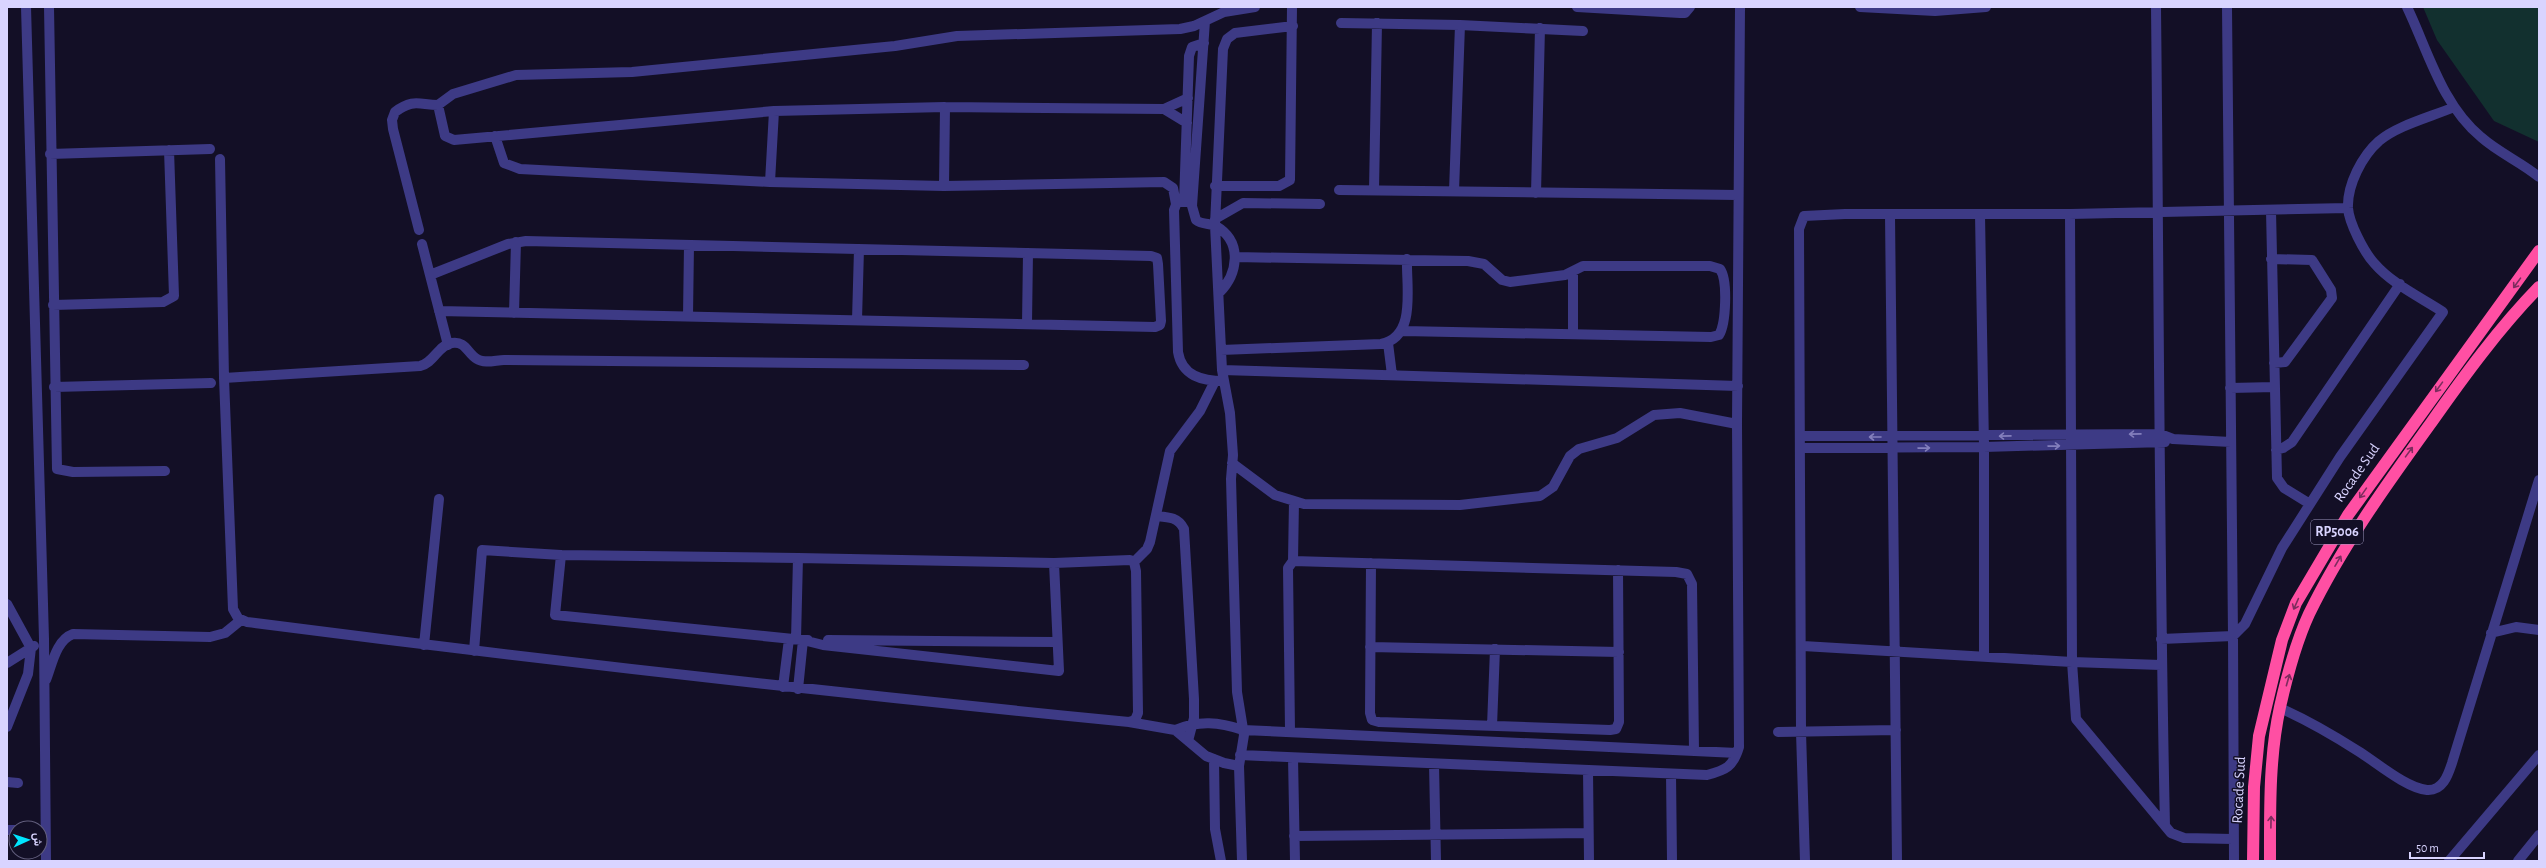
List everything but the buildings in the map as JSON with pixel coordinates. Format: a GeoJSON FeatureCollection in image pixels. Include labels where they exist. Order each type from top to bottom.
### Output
{"type":"FeatureCollection","features":[{"type":"Feature","properties":{"kind":"highway","name":"Rocade Sud"},"geometry":{"type":"LineString","coordinates":[[2253,861],[2254,787],[2259,736],[2282,640],[2296,603],[2348,515],[2539,251]]}},
{"type":"Feature","properties":{"kind":"highway","name":"Rocade Sud"},"geometry":{"type":"LineString","coordinates":[[2270,861],[2272,762],[2280,708],[2309,615],[2342,554],[2406,457],[2444,404],[2515,313],[2539,287]]}},
{"type":"Feature","properties":{"kind":"street"},"geometry":{"type":"LineString","coordinates":[[26,7],[44,639],[46,861]]}},
{"type":"Feature","properties":{"kind":"street"},"geometry":{"type":"LineString","coordinates":[[49,7],[50,154],[56,464],[59,470],[165,471]]}},
{"type":"Feature","properties":{"kind":"street"},"geometry":{"type":"LineString","coordinates":[[419,230],[392,120],[395,112],[407,105],[423,102],[438,105],[453,94],[516,75],[632,72],[895,46],[957,36],[1150,32],[1188,28],[1229,11],[1254,7]]}},
{"type":"Feature","properties":{"kind":"street"},"geometry":{"type":"LineString","coordinates":[[1216,186],[1279,186],[1290,180],[1293,26],[1292,7]]}},
{"type":"Feature","properties":{"kind":"street"},"geometry":{"type":"LineString","coordinates":[[1576,7],[1680,13],[1685,13],[1690,7]]}},
{"type":"Feature","properties":{"kind":"street"},"geometry":{"type":"LineString","coordinates":[[1175,730],[1188,742],[1214,759],[1239,761],[1293,758],[1707,775],[1721,771],[1735,760],[1739,747],[1737,424],[1740,7]]}},
{"type":"Feature","properties":{"kind":"street"},"geometry":{"type":"LineString","coordinates":[[1860,7],[1935,11],[1986,7]]}},
{"type":"Feature","properties":{"kind":"street"},"geometry":{"type":"LineString","coordinates":[[2156,7],[2159,213],[2161,664],[2165,826]]}},
{"type":"Feature","properties":{"kind":"street"},"geometry":{"type":"LineString","coordinates":[[2228,7],[2228,211],[2231,328],[2230,388],[2234,861]]}},
{"type":"Feature","properties":{"kind":"street"},"geometry":{"type":"LineString","coordinates":[[2407,7],[2454,108],[2481,138],[2526,166],[2539,177]]}},
{"type":"Feature","properties":{"kind":"street"},"geometry":{"type":"LineString","coordinates":[[1205,21],[1204,43],[1184,203],[1176,289],[1180,360],[1188,372],[1219,381]]}},
{"type":"Feature","properties":{"kind":"street"},"geometry":{"type":"LineString","coordinates":[[1341,23],[1460,25],[1583,31]]}},
{"type":"Feature","properties":{"kind":"street"},"geometry":{"type":"LineString","coordinates":[[1374,190],[1376,23]]}},
{"type":"Feature","properties":{"kind":"street"},"geometry":{"type":"LineString","coordinates":[[1454,191],[1460,25]]}},
{"type":"Feature","properties":{"kind":"street"},"geometry":{"type":"LineString","coordinates":[[474,651],[482,550],[561,555],[1054,563],[1134,562],[1147,549],[1156,516],[1170,451],[1200,411],[1219,381],[1222,370],[1215,222],[1225,43],[1230,36],[1235,33],[1293,26]]}},
{"type":"Feature","properties":{"kind":"street"},"geometry":{"type":"LineString","coordinates":[[1536,193],[1540,28]]}},
{"type":"Feature","properties":{"kind":"street"},"geometry":{"type":"LineString","coordinates":[[1184,203],[1190,51],[1192,47],[1204,43]]}},
{"type":"Feature","properties":{"kind":"street"},"geometry":{"type":"LineString","coordinates":[[438,105],[445,136],[449,140],[774,111],[944,107],[1164,109],[1188,98]]}},
{"type":"Feature","properties":{"kind":"street"},"geometry":{"type":"LineString","coordinates":[[944,107],[944,186]]}},
{"type":"Feature","properties":{"kind":"street"},"geometry":{"type":"LineString","coordinates":[[2161,639],[2233,636],[2242,628],[2252,612],[2282,548],[2340,457],[2444,312],[2400,284],[2374,263],[2362,246],[2348,208],[2351,186],[2364,158],[2380,141],[2403,127],[2454,108]]}},
{"type":"Feature","properties":{"kind":"street"},"geometry":{"type":"LineString","coordinates":[[1164,109],[1187,123]]}},
{"type":"Feature","properties":{"kind":"street"},"geometry":{"type":"LineString","coordinates":[[770,182],[774,111]]}},
{"type":"Feature","properties":{"kind":"street"},"geometry":{"type":"LineString","coordinates":[[495,136],[504,163],[520,169],[770,182],[944,186],[1164,182],[1173,188],[1193,218],[1196,220],[1215,222],[1242,203],[1320,204]]}},
{"type":"Feature","properties":{"kind":"street"},"geometry":{"type":"LineString","coordinates":[[50,154],[210,149]]}},
{"type":"Feature","properties":{"kind":"street"},"geometry":{"type":"LineString","coordinates":[[53,305],[163,302],[174,296],[169,150]]}},
{"type":"Feature","properties":{"kind":"street"},"geometry":{"type":"LineString","coordinates":[[220,159],[224,378],[233,609],[241,620]]}},
{"type":"Feature","properties":{"kind":"street"},"geometry":{"type":"LineString","coordinates":[[2526,166],[2539,167]]}},
{"type":"Feature","properties":{"kind":"street"},"geometry":{"type":"LineString","coordinates":[[1339,190],[1738,195]]}},
{"type":"Feature","properties":{"kind":"street"},"geometry":{"type":"LineString","coordinates":[[1805,861],[1801,732],[1803,646],[1800,220],[1804,216],[1810,215],[2159,213],[2348,208]]}},
{"type":"Feature","properties":{"kind":"street"},"geometry":{"type":"LineString","coordinates":[[2271,211],[2277,478],[2284,488],[2310,504]]}},
{"type":"Feature","properties":{"kind":"street"},"geometry":{"type":"LineString","coordinates":[[1980,214],[1984,442],[1984,656]]}},
{"type":"Feature","properties":{"kind":"street"},"geometry":{"type":"LineString","coordinates":[[2070,214],[2072,662],[2076,720],[2165,826],[2178,837],[2233,839]]}},
{"type":"Feature","properties":{"kind":"street"},"geometry":{"type":"LineString","coordinates":[[1890,215],[1897,861]]}},
{"type":"Feature","properties":{"kind":"street"},"geometry":{"type":"LineString","coordinates":[[1215,222],[1231,242],[1235,257],[1233,275],[1219,293]]}},
{"type":"Feature","properties":{"kind":"street"},"geometry":{"type":"LineString","coordinates":[[514,313],[516,242]]}},
{"type":"Feature","properties":{"kind":"street"},"geometry":{"type":"LineString","coordinates":[[430,274],[516,242],[1154,257],[1158,260],[1161,321],[1158,326],[439,311]]}},
{"type":"Feature","properties":{"kind":"street"},"geometry":{"type":"LineString","coordinates":[[422,244],[448,344]]}},
{"type":"Feature","properties":{"kind":"street"},"geometry":{"type":"LineString","coordinates":[[688,316],[689,245]]}},
{"type":"Feature","properties":{"kind":"street"},"geometry":{"type":"LineString","coordinates":[[857,320],[859,249]]}},
{"type":"Feature","properties":{"kind":"street"},"geometry":{"type":"LineString","coordinates":[[1027,324],[1028,253]]}},
{"type":"Feature","properties":{"kind":"street"},"geometry":{"type":"LineString","coordinates":[[1235,257],[1406,259],[1477,262],[1484,264],[1502,280],[1510,282],[1573,272],[1583,266],[1716,267],[1723,273],[1723,329],[1719,335],[1711,337],[1403,330]]}},
{"type":"Feature","properties":{"kind":"street"},"geometry":{"type":"LineString","coordinates":[[1221,350],[1388,343],[1403,330],[1406,318],[1406,259]]}},
{"type":"Feature","properties":{"kind":"street"},"geometry":{"type":"LineString","coordinates":[[2271,259],[2312,260],[2331,290],[2332,298],[2285,362],[2274,363]]}},
{"type":"Feature","properties":{"kind":"street"},"geometry":{"type":"LineString","coordinates":[[1573,272],[1573,334]]}},
{"type":"Feature","properties":{"kind":"street"},"geometry":{"type":"LineString","coordinates":[[2276,450],[2283,448],[2292,442],[2400,284]]}},
{"type":"Feature","properties":{"kind":"street"},"geometry":{"type":"LineString","coordinates":[[1160,290],[1176,289]]}},
{"type":"Feature","properties":{"kind":"street"},"geometry":{"type":"LineString","coordinates":[[1724,303],[1739,304]]}},
{"type":"Feature","properties":{"kind":"street"},"geometry":{"type":"LineString","coordinates":[[224,378],[420,366],[430,363],[448,344],[460,343],[465,346],[477,359],[486,361],[1024,365]]}},
{"type":"Feature","properties":{"kind":"street"},"geometry":{"type":"LineString","coordinates":[[1388,343],[1392,376]]}},
{"type":"Feature","properties":{"kind":"street"},"geometry":{"type":"LineString","coordinates":[[1222,370],[1738,386]]}},
{"type":"Feature","properties":{"kind":"street"},"geometry":{"type":"LineString","coordinates":[[1219,381],[1230,413],[1237,692],[1243,730],[1239,761],[1242,861]]}},
{"type":"Feature","properties":{"kind":"street"},"geometry":{"type":"LineString","coordinates":[[54,387],[211,383]]}},
{"type":"Feature","properties":{"kind":"street"},"geometry":{"type":"LineString","coordinates":[[2230,388],[2275,387]]}},
{"type":"Feature","properties":{"kind":"street"},"geometry":{"type":"LineString","coordinates":[[1232,463],[1275,494],[1294,501],[1325,506],[1460,505],[1540,496],[1553,487],[1570,456],[1578,449],[1616,438],[1654,415],[1680,413],[1737,424]]}},
{"type":"Feature","properties":{"kind":"street"},"geometry":{"type":"LineString","coordinates":[[1801,436],[1893,437],[1984,442]]}},
{"type":"Feature","properties":{"kind":"street"},"geometry":{"type":"LineString","coordinates":[[1801,448],[1893,448],[1984,442],[2071,440],[2173,439],[2231,442]]}},
{"type":"Feature","properties":{"kind":"street"},"geometry":{"type":"LineString","coordinates":[[2280,708],[2356,750],[2411,785],[2428,790],[2435,788],[2447,778],[2539,480]]}},
{"type":"Feature","properties":{"kind":"street"},"geometry":{"type":"LineString","coordinates":[[424,645],[439,499]]}},
{"type":"Feature","properties":{"kind":"street"},"geometry":{"type":"LineString","coordinates":[[1290,731],[1288,568],[1294,562],[1294,501]]}},
{"type":"Feature","properties":{"kind":"street"},"geometry":{"type":"LineString","coordinates":[[1156,516],[1171,518],[1180,522],[1184,529],[1194,699],[1193,724],[1188,742]]}},
{"type":"Feature","properties":{"kind":"street"},"geometry":{"type":"LineString","coordinates":[[561,555],[555,614],[796,639],[1056,642]]}},
{"type":"Feature","properties":{"kind":"street"},"geometry":{"type":"LineString","coordinates":[[798,558],[796,639],[798,689]]}},
{"type":"Feature","properties":{"kind":"street"},"geometry":{"type":"LineString","coordinates":[[1129,722],[1135,720],[1138,713],[1136,571],[1134,562]]}},
{"type":"Feature","properties":{"kind":"street"},"geometry":{"type":"LineString","coordinates":[[1294,562],[1681,572],[1691,579],[1694,751]]}},
{"type":"Feature","properties":{"kind":"street"},"geometry":{"type":"LineString","coordinates":[[796,639],[823,645],[1059,671],[1056,642],[1054,563]]}},
{"type":"Feature","properties":{"kind":"street"},"geometry":{"type":"LineString","coordinates":[[1371,563],[1370,713],[1372,720],[1492,726],[1616,729],[1620,722],[1618,570]]}},
{"type":"Feature","properties":{"kind":"street"},"geometry":{"type":"LineString","coordinates":[[7,604],[31,648],[28,674],[7,727]]}},
{"type":"Feature","properties":{"kind":"street"},"geometry":{"type":"LineString","coordinates":[[44,686],[64,638],[73,634],[210,637],[224,633],[241,620],[474,651],[783,686],[798,689],[1129,722],[1175,730],[1193,724],[1218,723],[1243,730],[1737,753]]}},
{"type":"Feature","properties":{"kind":"street"},"geometry":{"type":"LineString","coordinates":[[2491,633],[2516,627],[2539,630]]}},
{"type":"Feature","properties":{"kind":"street"},"geometry":{"type":"LineString","coordinates":[[7,663],[44,639]]}},
{"type":"Feature","properties":{"kind":"street"},"geometry":{"type":"LineString","coordinates":[[783,686],[796,639]]}},
{"type":"Feature","properties":{"kind":"street"},"geometry":{"type":"LineString","coordinates":[[1803,646],[1895,650],[2072,662],[2161,664]]}},
{"type":"Feature","properties":{"kind":"street"},"geometry":{"type":"LineString","coordinates":[[1370,647],[1619,652]]}},
{"type":"Feature","properties":{"kind":"street"},"geometry":{"type":"LineString","coordinates":[[1492,726],[1495,650]]}},
{"type":"Feature","properties":{"kind":"street"},"geometry":{"type":"LineString","coordinates":[[1778,732],[1896,730]]}},
{"type":"Feature","properties":{"kind":"street"},"geometry":{"type":"LineString","coordinates":[[2449,861],[2539,755]]}},
{"type":"Feature","properties":{"kind":"street"},"geometry":{"type":"LineString","coordinates":[[1293,758],[1295,861]]}},
{"type":"Feature","properties":{"kind":"street"},"geometry":{"type":"LineString","coordinates":[[1214,759],[1215,828],[1221,861]]}},
{"type":"Feature","properties":{"kind":"street"},"geometry":{"type":"LineString","coordinates":[[1434,764],[1436,861]]}},
{"type":"Feature","properties":{"kind":"street"},"geometry":{"type":"LineString","coordinates":[[1588,770],[1589,861]]}},
{"type":"Feature","properties":{"kind":"street"},"geometry":{"type":"LineString","coordinates":[[1671,774],[1672,861]]}},
{"type":"Feature","properties":{"kind":"street"},"geometry":{"type":"LineString","coordinates":[[7,782],[18,783]]}},
{"type":"Feature","properties":{"kind":"street"},"geometry":{"type":"LineString","coordinates":[[1294,836],[1588,833]]}},
{"type":"Feature","properties":{"kind":"street"},"geometry":{"type":"LineString","coordinates":[[2518,861],[2539,835]]}},
{"type":"Feature","properties":{"kind":"green space"},"geometry":{"type":"Polygon","coordinates":[[[2423,7],[2539,7],[2539,142],[2494,121],[2437,40],[2423,7]]]}}]}
